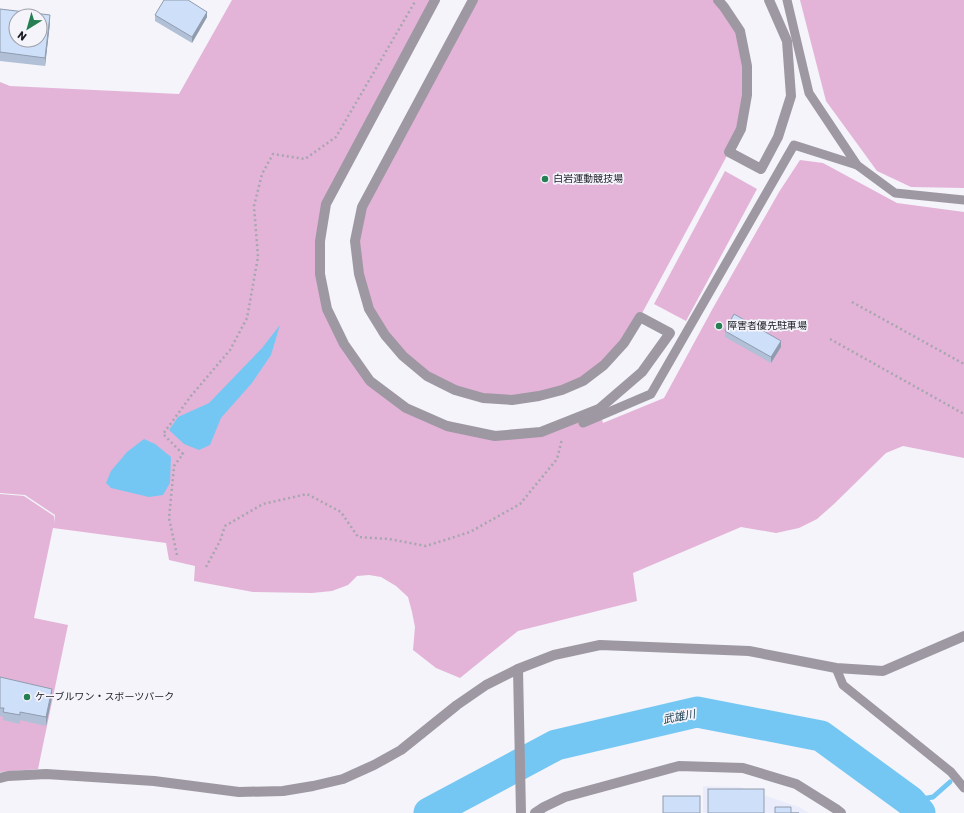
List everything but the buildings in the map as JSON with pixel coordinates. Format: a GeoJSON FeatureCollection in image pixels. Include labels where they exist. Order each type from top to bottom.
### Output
{"type":"FeatureCollection","features":[{"type":"Feature","properties":{"kind":"street"},"geometry":{"type":"LineString","coordinates":[[435,0],[326,204],[320,241],[320,274],[327,309],[344,344],[370,381],[406,408],[447,426],[495,436],[541,432],[599,409],[642,372],[670,333],[640,317],[619,349],[604,365],[583,381],[562,390],[540,396],[512,400],[484,398],[455,390],[427,376],[403,356],[385,335],[369,309],[359,274],[355,241],[362,207],[473,0]]}},
{"type":"Feature","properties":{"kind":"street"},"geometry":{"type":"LineString","coordinates":[[718,0],[740,31],[747,66],[747,95],[741,129],[729,152],[761,169],[778,137],[791,96],[787,41],[769,0]]}},
{"type":"Feature","properties":{"kind":"street"},"geometry":{"type":"LineString","coordinates":[[0,778],[8,776],[46,774],[154,781],[239,792],[283,791],[344,779],[381,761],[401,750],[457,705],[486,685],[518,669],[554,655],[600,645],[749,651],[836,668],[883,671],[964,636]]}},
{"type":"Feature","properties":{"kind":"street"},"geometry":{"type":"LineString","coordinates":[[518,669],[520,696],[521,809]]}},
{"type":"Feature","properties":{"kind":"street"},"geometry":{"type":"LineString","coordinates":[[535,813],[565,797],[679,766],[743,768],[796,784],[841,813]]}},
{"type":"Feature","properties":{"kind":"lane"},"geometry":{"type":"LineString","coordinates":[[787,0],[809,93],[857,165]]}},
{"type":"Feature","properties":{"kind":"lane"},"geometry":{"type":"LineString","coordinates":[[583,423],[651,394],[794,145],[857,165],[896,193],[964,200]]}},
{"type":"Feature","properties":{"kind":"lane"},"geometry":{"type":"LineString","coordinates":[[836,668],[843,685],[951,772],[964,788]]}},
{"type":"Feature","properties":{"kind":"path"},"geometry":{"type":"LineString","coordinates":[[177,555],[169,518],[174,466],[184,454],[163,434],[191,396],[230,350],[247,318],[258,257],[254,206],[262,174],[273,154],[305,159],[336,137],[416,0]]}},
{"type":"Feature","properties":{"kind":"path"},"geometry":{"type":"LineString","coordinates":[[852,302],[964,364]]}},
{"type":"Feature","properties":{"kind":"path"},"geometry":{"type":"LineString","coordinates":[[830,339],[964,414]]}},
{"type":"Feature","properties":{"kind":"path"},"geometry":{"type":"LineString","coordinates":[[206,567],[220,541],[225,526],[263,504],[307,494],[341,512],[358,537],[389,539],[426,546],[470,532],[520,504],[557,459],[562,439]]}},
{"type":"Feature","properties":{"kind":"shaded area"},"geometry":{"type":"Polygon","coordinates":[[[232,0],[435,0],[326,204],[320,241],[327,309],[370,381],[406,408],[495,436],[541,432],[599,409],[603,423],[664,398],[779,192],[800,160],[823,163],[897,203],[964,212],[964,458],[903,446],[886,453],[817,519],[799,528],[776,533],[741,527],[633,573],[637,601],[518,631],[460,678],[436,668],[413,650],[415,627],[408,597],[396,586],[381,577],[369,575],[357,576],[348,585],[332,591],[312,593],[253,592],[194,581],[195,566],[169,560],[166,543],[53,528],[34,618],[68,625],[38,769],[0,772],[0,494],[24,496],[54,516],[54,523],[55,515],[25,495],[0,493],[0,82],[10,86],[179,94],[232,0]]]}},
{"type":"Feature","properties":{"kind":"shaded area","name":"白岩運動競技場"},"geometry":{"type":"Polygon","coordinates":[[[473,0],[718,0],[740,31],[747,95],[729,152],[640,317],[624,343],[583,381],[512,400],[455,390],[403,356],[369,309],[355,241],[362,207],[473,0]]]}},
{"type":"Feature","properties":{"kind":"shaded area"},"geometry":{"type":"Polygon","coordinates":[[[800,0],[964,0],[964,188],[911,187],[877,171],[826,101],[800,0]]]}},
{"type":"Feature","properties":{"kind":"shaded area"},"geometry":{"type":"Polygon","coordinates":[[[725,171],[757,189],[686,321],[654,304],[725,171]]]}},
{"type":"Feature","properties":{"kind":"shaded area"},"geometry":{"type":"Polygon","coordinates":[[[703,786],[740,787],[799,807],[809,813],[703,813],[703,786]]]}},
{"type":"Feature","properties":{"kind":"water"},"geometry":{"type":"Polygon","coordinates":[[[280,325],[271,355],[252,383],[221,418],[210,445],[199,450],[184,444],[169,430],[178,417],[209,403],[262,348],[280,325]]]}},
{"type":"Feature","properties":{"kind":"water"},"geometry":{"type":"Polygon","coordinates":[[[144,439],[155,444],[171,457],[170,483],[163,495],[149,497],[111,488],[106,483],[111,471],[127,452],[144,439]]]}},
{"type":"Feature","properties":{"kind":"waterway","name":"武雄川"},"geometry":{"type":"LineString","coordinates":[[429,813],[556,745],[697,712],[821,736],[910,801],[920,813]]}},
{"type":"Feature","properties":{"kind":"waterway"},"geometry":{"type":"LineString","coordinates":[[910,801],[933,797],[950,782]]}},
{"type":"Feature","properties":{"kind":"place","name":"白岩運動競技場"},"geometry":{"type":"Point","coordinates":[545,179]}},
{"type":"Feature","properties":{"kind":"place","name":"障害者優先駐車場"},"geometry":{"type":"Point","coordinates":[719,326]}},
{"type":"Feature","properties":{"kind":"place","name":"ケーブルワン・スポーツパーク"},"geometry":{"type":"Point","coordinates":[27,697]}}]}
